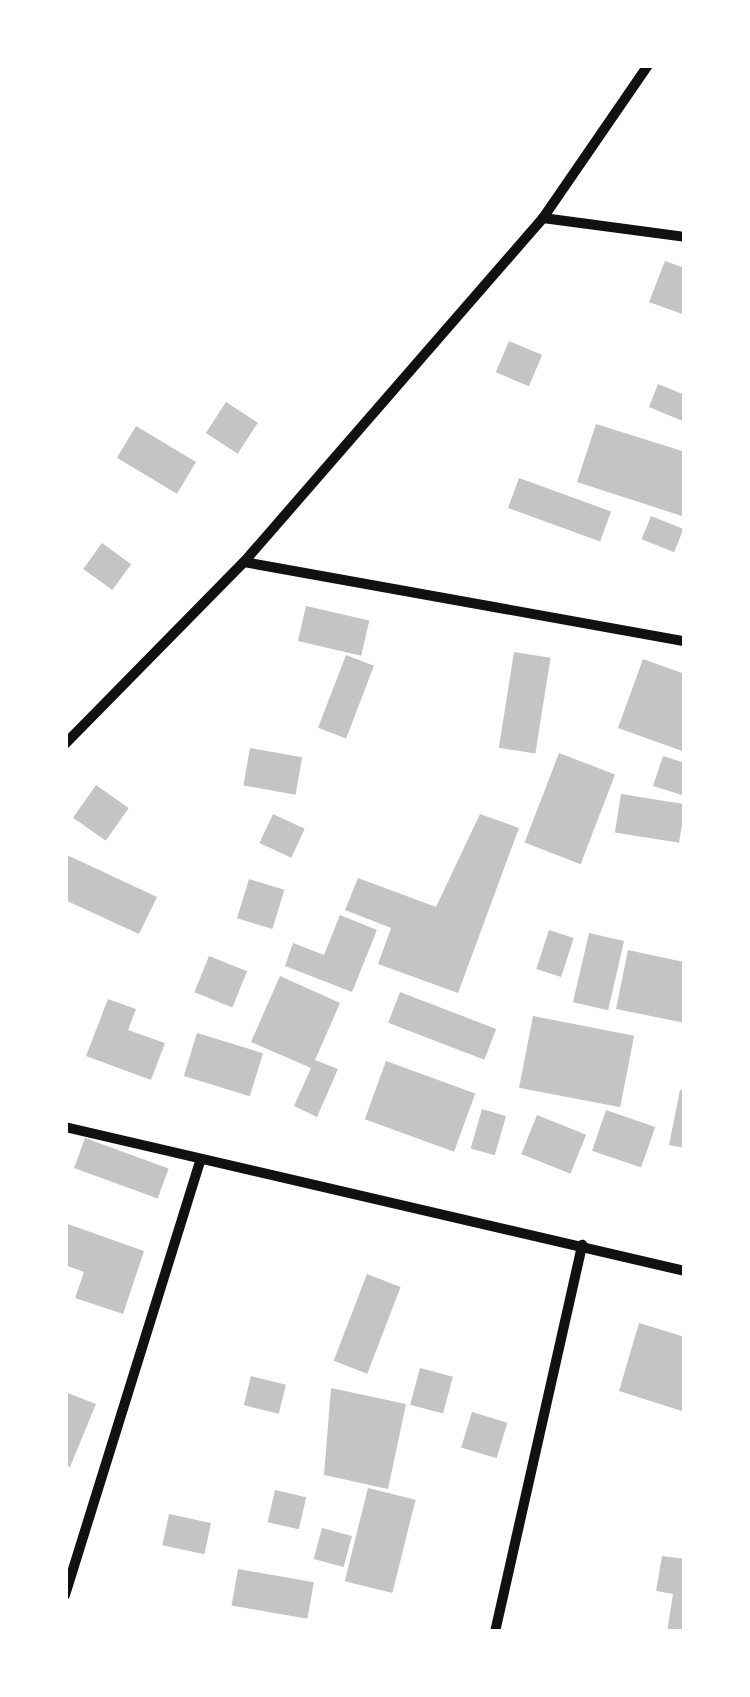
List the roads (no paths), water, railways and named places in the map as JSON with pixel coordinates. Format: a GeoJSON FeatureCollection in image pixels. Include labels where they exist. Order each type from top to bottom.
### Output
{"type":"FeatureCollection","features":[{"type":"Feature","properties":{"kind":"street"},"geometry":{"type":"LineString","coordinates":[[65,744],[244,562],[543,218],[648,65]]}},
{"type":"Feature","properties":{"kind":"street"},"geometry":{"type":"LineString","coordinates":[[543,218],[685,238]]}},
{"type":"Feature","properties":{"kind":"street"},"geometry":{"type":"LineString","coordinates":[[244,562],[685,640]]}},
{"type":"Feature","properties":{"kind":"street"},"geometry":{"type":"LineString","coordinates":[[65,1127],[200,1162],[685,1271]]}},
{"type":"Feature","properties":{"kind":"street"},"geometry":{"type":"LineString","coordinates":[[65,1595],[200,1162]]}},
{"type":"Feature","properties":{"kind":"street"},"geometry":{"type":"LineString","coordinates":[[495,1632],[582,1245]]}}]}
